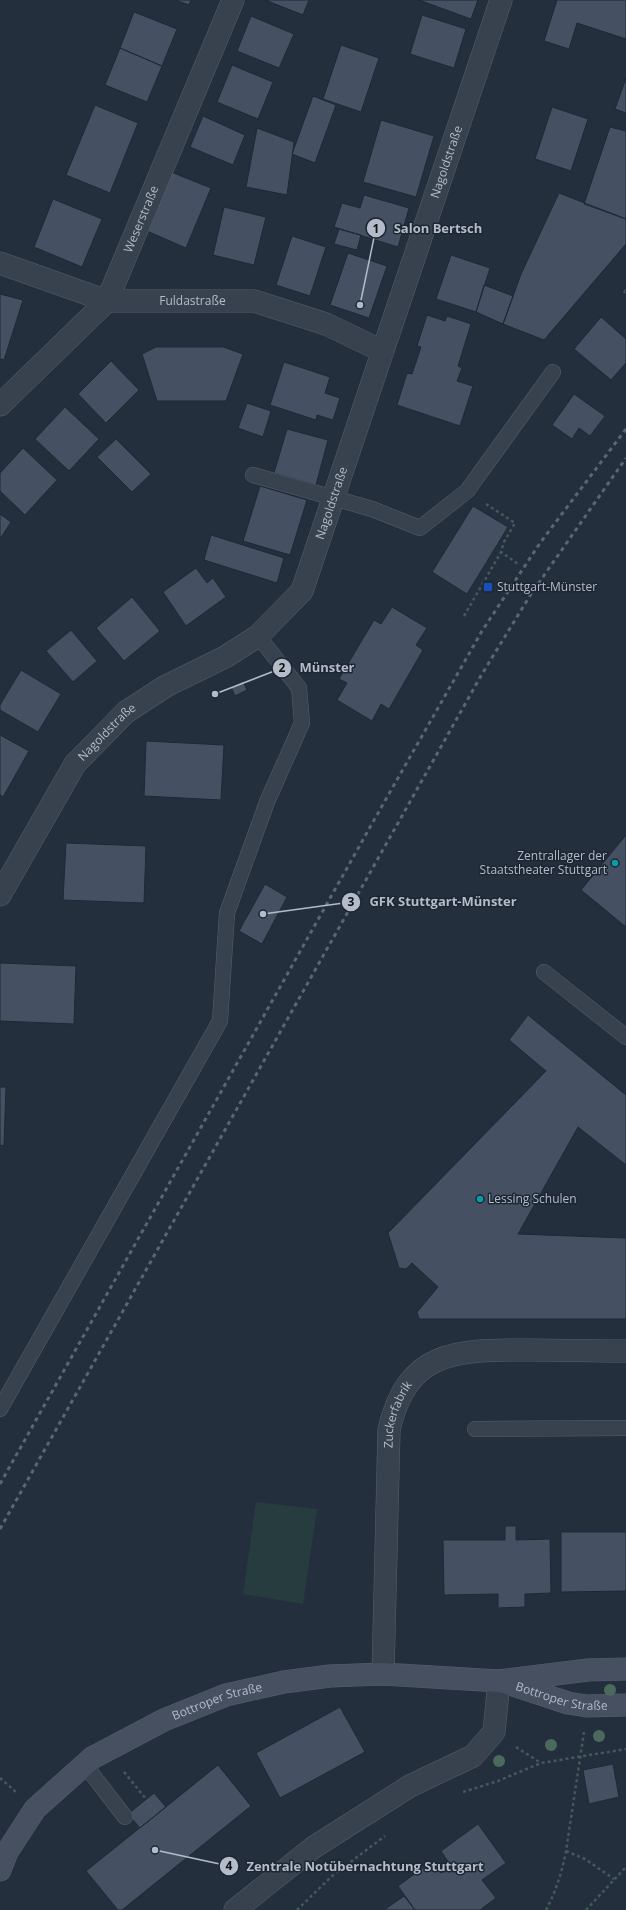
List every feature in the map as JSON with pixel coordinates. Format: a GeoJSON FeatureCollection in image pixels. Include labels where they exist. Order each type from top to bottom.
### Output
{"type":"FeatureCollection","features":[{"type":"Feature","properties":{"kind":"street","name":"Weserstraße"},"geometry":{"type":"LineString","coordinates":[[0,405],[107,301],[233,0]]}},
{"type":"Feature","properties":{"kind":"street","name":"Nagoldstraße"},"geometry":{"type":"LineString","coordinates":[[0,895],[75,764],[126,712],[166,686],[225,657],[258,636],[302,591],[501,0]]}},
{"type":"Feature","properties":{"kind":"street","name":"Fuldastraße"},"geometry":{"type":"LineString","coordinates":[[0,263],[107,301],[254,301],[326,324],[382,351]]}},
{"type":"Feature","properties":{"kind":"street","name":"Zuckerfabrik"},"geometry":{"type":"LineString","coordinates":[[383,1674],[389,1430],[394,1408],[403,1390],[416,1374],[438,1359],[460,1353],[488,1350],[626,1351]]}},
{"type":"Feature","properties":{"kind":"street","name":"Bottroper Straße"},"geometry":{"type":"LineString","coordinates":[[0,1870],[7,1852],[35,1809],[92,1758],[164,1720],[226,1695],[284,1682],[330,1676],[383,1674],[499,1681],[588,1670],[626,1669]]}},
{"type":"Feature","properties":{"kind":"street","name":"Bottroper Straße"},"geometry":{"type":"LineString","coordinates":[[499,1681],[568,1703],[588,1706],[626,1705]]}},
{"type":"Feature","properties":{"kind":"street","name":"Bottroper Straße"},"geometry":{"type":"LineString","coordinates":[[235,1910],[314,1847],[410,1786],[473,1756],[494,1732],[499,1681]]}},
{"type":"Feature","properties":{"kind":"lane"},"geometry":{"type":"LineString","coordinates":[[253,475],[372,509],[420,528],[467,492],[553,372]]}},
{"type":"Feature","properties":{"kind":"lane"},"geometry":{"type":"LineString","coordinates":[[0,1409],[220,1021],[227,913],[267,802],[302,723],[299,688],[258,636]]}},
{"type":"Feature","properties":{"kind":"lane"},"geometry":{"type":"LineString","coordinates":[[544,972],[626,1037]]}},
{"type":"Feature","properties":{"kind":"lane"},"geometry":{"type":"LineString","coordinates":[[475,1429],[626,1428]]}},
{"type":"Feature","properties":{"kind":"lane"},"geometry":{"type":"LineString","coordinates":[[85,1765],[125,1816]]}},
{"type":"Feature","properties":{"kind":"path"},"geometry":{"type":"LineString","coordinates":[[464,616],[501,552],[504,542],[515,523],[467,492]]}},
{"type":"Feature","properties":{"kind":"path"},"geometry":{"type":"LineString","coordinates":[[501,552],[518,564]]}},
{"type":"Feature","properties":{"kind":"path"},"geometry":{"type":"LineString","coordinates":[[462,1793],[498,1782],[541,1764],[626,1749]]}},
{"type":"Feature","properties":{"kind":"path"},"geometry":{"type":"LineString","coordinates":[[107,1750],[155,1810],[152,1813],[154,1816]]}},
{"type":"Feature","properties":{"kind":"path"},"geometry":{"type":"LineString","coordinates":[[546,1910],[562,1870],[571,1828],[579,1758]]}},
{"type":"Feature","properties":{"kind":"path"},"geometry":{"type":"LineString","coordinates":[[297,1910],[332,1876],[388,1833]]}},
{"type":"Feature","properties":{"kind":"path"},"geometry":{"type":"LineString","coordinates":[[566,1851],[585,1859],[614,1880]]}},
{"type":"Feature","properties":{"kind":"path"},"geometry":{"type":"LineString","coordinates":[[586,1910],[626,1867]]}},
{"type":"Feature","properties":{"kind":"green space"},"geometry":{"type":"Polygon","coordinates":[[[256,1502],[317,1509],[303,1604],[243,1594],[256,1502]]]}},
{"type":"Feature","properties":{"kind":"building"},"geometry":{"type":"Polygon","coordinates":[[[175,0],[191,0],[189,5],[175,0]]]}},
{"type":"Feature","properties":{"kind":"building"},"geometry":{"type":"Polygon","coordinates":[[[265,0],[309,0],[303,15],[265,0]]]}},
{"type":"Feature","properties":{"kind":"building"},"geometry":{"type":"Polygon","coordinates":[[[419,0],[478,0],[471,19],[419,0]]]}},
{"type":"Feature","properties":{"kind":"building"},"geometry":{"type":"Polygon","coordinates":[[[557,0],[626,0],[626,39],[577,23],[569,49],[544,41],[557,0]]]}},
{"type":"Feature","properties":{"kind":"building"},"geometry":{"type":"Polygon","coordinates":[[[134,12],[177,29],[162,66],[120,48],[134,12]]]}},
{"type":"Feature","properties":{"kind":"building"},"geometry":{"type":"Polygon","coordinates":[[[422,15],[466,29],[454,68],[410,54],[422,15]]]}},
{"type":"Feature","properties":{"kind":"building"},"geometry":{"type":"Polygon","coordinates":[[[251,16],[294,34],[279,68],[237,51],[251,16]]]}},
{"type":"Feature","properties":{"kind":"building"},"geometry":{"type":"Polygon","coordinates":[[[341,45],[379,58],[361,112],[323,99],[341,45]]]}},
{"type":"Feature","properties":{"kind":"building"},"geometry":{"type":"Polygon","coordinates":[[[120,48],[162,66],[147,102],[105,85],[120,48]]]}},
{"type":"Feature","properties":{"kind":"building"},"geometry":{"type":"Polygon","coordinates":[[[232,65],[273,82],[258,119],[217,102],[232,65]]]}},
{"type":"Feature","properties":{"kind":"building"},"geometry":{"type":"Polygon","coordinates":[[[626,78],[626,113],[615,109],[626,78]]]}},
{"type":"Feature","properties":{"kind":"building"},"geometry":{"type":"Polygon","coordinates":[[[313,96],[336,105],[315,163],[292,154],[313,96]]]}},
{"type":"Feature","properties":{"kind":"building"},"geometry":{"type":"Polygon","coordinates":[[[95,105],[138,123],[110,193],[66,175],[95,105]]]}},
{"type":"Feature","properties":{"kind":"building"},"geometry":{"type":"Polygon","coordinates":[[[552,107],[588,119],[571,171],[535,159],[552,107]]]}},
{"type":"Feature","properties":{"kind":"building"},"geometry":{"type":"Polygon","coordinates":[[[203,116],[245,135],[233,165],[190,147],[203,116]]]}},
{"type":"Feature","properties":{"kind":"building"},"geometry":{"type":"Polygon","coordinates":[[[381,120],[434,136],[416,197],[363,182],[381,120]]]}},
{"type":"Feature","properties":{"kind":"building"},"geometry":{"type":"Polygon","coordinates":[[[610,127],[626,131],[626,219],[584,204],[610,127]]]}},
{"type":"Feature","properties":{"kind":"building"},"geometry":{"type":"Polygon","coordinates":[[[257,128],[294,142],[287,195],[246,187],[257,128]]]}},
{"type":"Feature","properties":{"kind":"building"},"geometry":{"type":"Polygon","coordinates":[[[171,172],[211,188],[186,248],[147,231],[171,172]]]}},
{"type":"Feature","properties":{"kind":"building"},"geometry":{"type":"Polygon","coordinates":[[[559,193],[626,219],[626,244],[544,340],[503,324],[521,274],[559,193]]]}},
{"type":"Feature","properties":{"kind":"building"},"geometry":{"type":"Polygon","coordinates":[[[364,195],[409,208],[398,247],[334,227],[342,203],[360,208],[364,195]]]}},
{"type":"Feature","properties":{"kind":"building"},"geometry":{"type":"Polygon","coordinates":[[[53,199],[102,219],[82,267],[34,247],[53,199]]]}},
{"type":"Feature","properties":{"kind":"building"},"geometry":{"type":"Polygon","coordinates":[[[224,207],[266,217],[254,265],[213,255],[224,207]]]}},
{"type":"Feature","properties":{"kind":"building"},"geometry":{"type":"Polygon","coordinates":[[[339,229],[361,235],[357,250],[334,244],[339,229]]]}},
{"type":"Feature","properties":{"kind":"building"},"geometry":{"type":"Polygon","coordinates":[[[292,236],[326,247],[310,296],[276,285],[292,236]]]}},
{"type":"Feature","properties":{"kind":"building"},"geometry":{"type":"Polygon","coordinates":[[[348,253],[387,266],[369,318],[330,305],[348,253]]]}},
{"type":"Feature","properties":{"kind":"building"},"geometry":{"type":"Polygon","coordinates":[[[451,255],[490,268],[476,312],[436,299],[451,255]]]}},
{"type":"Feature","properties":{"kind":"building"},"geometry":{"type":"Polygon","coordinates":[[[484,285],[513,296],[503,324],[476,312],[484,285]]]}},
{"type":"Feature","properties":{"kind":"building"},"geometry":{"type":"Polygon","coordinates":[[[626,287],[626,295],[622,292],[626,287]]]}},
{"type":"Feature","properties":{"kind":"building"},"geometry":{"type":"Polygon","coordinates":[[[0,294],[23,300],[4,360],[0,359],[0,294]]]}},
{"type":"Feature","properties":{"kind":"building"},"geometry":{"type":"Polygon","coordinates":[[[427,315],[445,321],[447,316],[471,324],[458,366],[462,368],[457,381],[473,386],[460,426],[397,405],[407,373],[412,374],[421,347],[417,346],[427,315]]]}},
{"type":"Feature","properties":{"kind":"building"},"geometry":{"type":"Polygon","coordinates":[[[601,317],[626,339],[626,363],[611,380],[574,349],[601,317]]]}},
{"type":"Feature","properties":{"kind":"building"},"geometry":{"type":"Polygon","coordinates":[[[156,347],[223,347],[243,354],[226,401],[157,401],[142,354],[156,347]]]}},
{"type":"Feature","properties":{"kind":"building"},"geometry":{"type":"Polygon","coordinates":[[[111,361],[139,390],[106,423],[78,394],[111,361]]]}},
{"type":"Feature","properties":{"kind":"building"},"geometry":{"type":"Polygon","coordinates":[[[284,362],[330,377],[325,393],[340,398],[333,420],[317,415],[316,420],[270,405],[284,362]]]}},
{"type":"Feature","properties":{"kind":"building"},"geometry":{"type":"Polygon","coordinates":[[[574,394],[605,416],[590,436],[579,428],[572,439],[552,425],[574,394]]]}},
{"type":"Feature","properties":{"kind":"building"},"geometry":{"type":"Polygon","coordinates":[[[247,403],[271,411],[263,437],[238,428],[247,403]]]}},
{"type":"Feature","properties":{"kind":"building"},"geometry":{"type":"Polygon","coordinates":[[[65,407],[99,439],[69,471],[35,439],[65,407]]]}},
{"type":"Feature","properties":{"kind":"building"},"geometry":{"type":"Polygon","coordinates":[[[287,429],[328,440],[316,485],[274,473],[287,429]]]}},
{"type":"Feature","properties":{"kind":"building"},"geometry":{"type":"Polygon","coordinates":[[[116,439],[151,474],[132,492],[97,457],[116,439]]]}},
{"type":"Feature","properties":{"kind":"building"},"geometry":{"type":"Polygon","coordinates":[[[23,448],[57,480],[25,515],[0,491],[0,473],[23,448]]]}},
{"type":"Feature","properties":{"kind":"building"},"geometry":{"type":"Polygon","coordinates":[[[260,486],[307,500],[290,555],[243,541],[260,486]]]}},
{"type":"Feature","properties":{"kind":"building"},"geometry":{"type":"Polygon","coordinates":[[[473,506],[508,527],[467,594],[432,572],[473,506]]]}},
{"type":"Feature","properties":{"kind":"building"},"geometry":{"type":"Polygon","coordinates":[[[0,514],[11,522],[0,539],[0,514]]]}},
{"type":"Feature","properties":{"kind":"building"},"geometry":{"type":"Polygon","coordinates":[[[211,535],[284,558],[277,583],[204,560],[211,535]]]}},
{"type":"Feature","properties":{"kind":"building"},"geometry":{"type":"Polygon","coordinates":[[[196,568],[207,583],[213,578],[226,597],[186,626],[163,592],[196,568]]]}},
{"type":"Feature","properties":{"kind":"building"},"geometry":{"type":"Polygon","coordinates":[[[132,597],[160,631],[124,661],[96,628],[132,597]]]}},
{"type":"Feature","properties":{"kind":"building"},"geometry":{"type":"Polygon","coordinates":[[[392,607],[427,628],[416,645],[423,650],[389,709],[381,704],[372,721],[337,700],[347,683],[339,679],[374,620],[381,624],[392,607]]]}},
{"type":"Feature","properties":{"kind":"building"},"geometry":{"type":"Polygon","coordinates":[[[71,630],[97,661],[73,682],[46,651],[71,630]]]}},
{"type":"Feature","properties":{"kind":"building"},"geometry":{"type":"Polygon","coordinates":[[[21,670],[61,694],[38,732],[0,710],[0,705],[21,670]]]}},
{"type":"Feature","properties":{"kind":"building"},"geometry":{"type":"Polygon","coordinates":[[[243,681],[247,690],[235,696],[231,687],[243,681]]]}},
{"type":"Feature","properties":{"kind":"building"},"geometry":{"type":"Polygon","coordinates":[[[0,735],[29,751],[3,797],[0,795],[0,735]]]}},
{"type":"Feature","properties":{"kind":"building"},"geometry":{"type":"Polygon","coordinates":[[[146,741],[224,745],[221,800],[144,796],[146,741]]]}},
{"type":"Feature","properties":{"kind":"building","name":"Zentrallager der Staatstheater Stuttgart"},"geometry":{"type":"Polygon","coordinates":[[[626,835],[626,927],[581,890],[626,835]]]}},
{"type":"Feature","properties":{"kind":"building"},"geometry":{"type":"Polygon","coordinates":[[[66,843],[146,846],[144,903],[63,900],[66,843]]]}},
{"type":"Feature","properties":{"kind":"building"},"geometry":{"type":"Polygon","coordinates":[[[265,884],[287,897],[262,944],[239,931],[265,884]]]}},
{"type":"Feature","properties":{"kind":"building"},"geometry":{"type":"Polygon","coordinates":[[[0,963],[76,966],[74,1024],[0,1021],[0,963]]]}},
{"type":"Feature","properties":{"kind":"building","name":"Lessing Schulen"},"geometry":{"type":"Polygon","coordinates":[[[528,1015],[626,1095],[626,1165],[578,1127],[518,1234],[626,1238],[626,1319],[419,1319],[417,1312],[438,1287],[412,1263],[406,1269],[399,1268],[388,1233],[546,1071],[509,1040],[528,1015]]]}},
{"type":"Feature","properties":{"kind":"building"},"geometry":{"type":"Polygon","coordinates":[[[0,1087],[6,1087],[4,1146],[0,1145],[0,1087]]]}},
{"type":"Feature","properties":{"kind":"building"},"geometry":{"type":"Polygon","coordinates":[[[505,1526],[516,1526],[516,1540],[550,1539],[551,1593],[525,1594],[525,1607],[498,1608],[498,1594],[444,1595],[443,1540],[505,1540],[505,1526]]]}},
{"type":"Feature","properties":{"kind":"building"},"geometry":{"type":"Polygon","coordinates":[[[561,1532],[626,1532],[626,1591],[561,1592],[561,1532]]]}},
{"type":"Feature","properties":{"kind":"building"},"geometry":{"type":"Polygon","coordinates":[[[340,1707],[365,1752],[280,1798],[256,1753],[340,1707]]]}},
{"type":"Feature","properties":{"kind":"building"},"geometry":{"type":"Polygon","coordinates":[[[613,1764],[619,1797],[589,1804],[583,1770],[613,1764]]]}},
{"type":"Feature","properties":{"kind":"building"},"geometry":{"type":"Polygon","coordinates":[[[218,1765],[251,1806],[122,1910],[118,1910],[86,1871],[218,1765]]]}},
{"type":"Feature","properties":{"kind":"building"},"geometry":{"type":"Polygon","coordinates":[[[154,1793],[166,1807],[140,1828],[128,1814],[154,1793]]]}},
{"type":"Feature","properties":{"kind":"building"},"geometry":{"type":"Polygon","coordinates":[[[478,1824],[506,1863],[482,1880],[496,1898],[480,1910],[415,1910],[398,1886],[432,1861],[441,1873],[451,1866],[441,1851],[478,1824]]]}},
{"type":"Feature","properties":{"kind":"building"},"geometry":{"type":"Polygon","coordinates":[[[404,1896],[415,1910],[384,1910],[404,1896]]]}},
{"type":"Feature","properties":{"kind":"railway"},"geometry":{"type":"LineString","coordinates":[[0,1484],[482,631],[540,543],[626,429]]}},
{"type":"Feature","properties":{"kind":"railway"},"geometry":{"type":"LineString","coordinates":[[0,1529],[482,674],[531,594],[626,458]]}},
{"type":"Feature","properties":{"kind":"place","name":"Salon Bertsch"},"geometry":{"type":"Point","coordinates":[360,305]}},
{"type":"Feature","properties":{"kind":"place","name":"Stuttgart-Münster"},"geometry":{"type":"Point","coordinates":[488,587]}},
{"type":"Feature","properties":{"kind":"place","name":"Münster"},"geometry":{"type":"Point","coordinates":[215,694]}},
{"type":"Feature","properties":{"kind":"place","name":"Zentrallager der Staatstheater Stuttgart"},"geometry":{"type":"Point","coordinates":[615,863]}},
{"type":"Feature","properties":{"kind":"place","name":"GFK Stuttgart-Münster"},"geometry":{"type":"Point","coordinates":[263,914]}},
{"type":"Feature","properties":{"kind":"place","name":"Lessing Schulen"},"geometry":{"type":"Point","coordinates":[480,1199]}},
{"type":"Feature","properties":{"kind":"place","name":"Zentrale Notübernachtung Stuttgart"},"geometry":{"type":"Point","coordinates":[155,1850]}}]}
